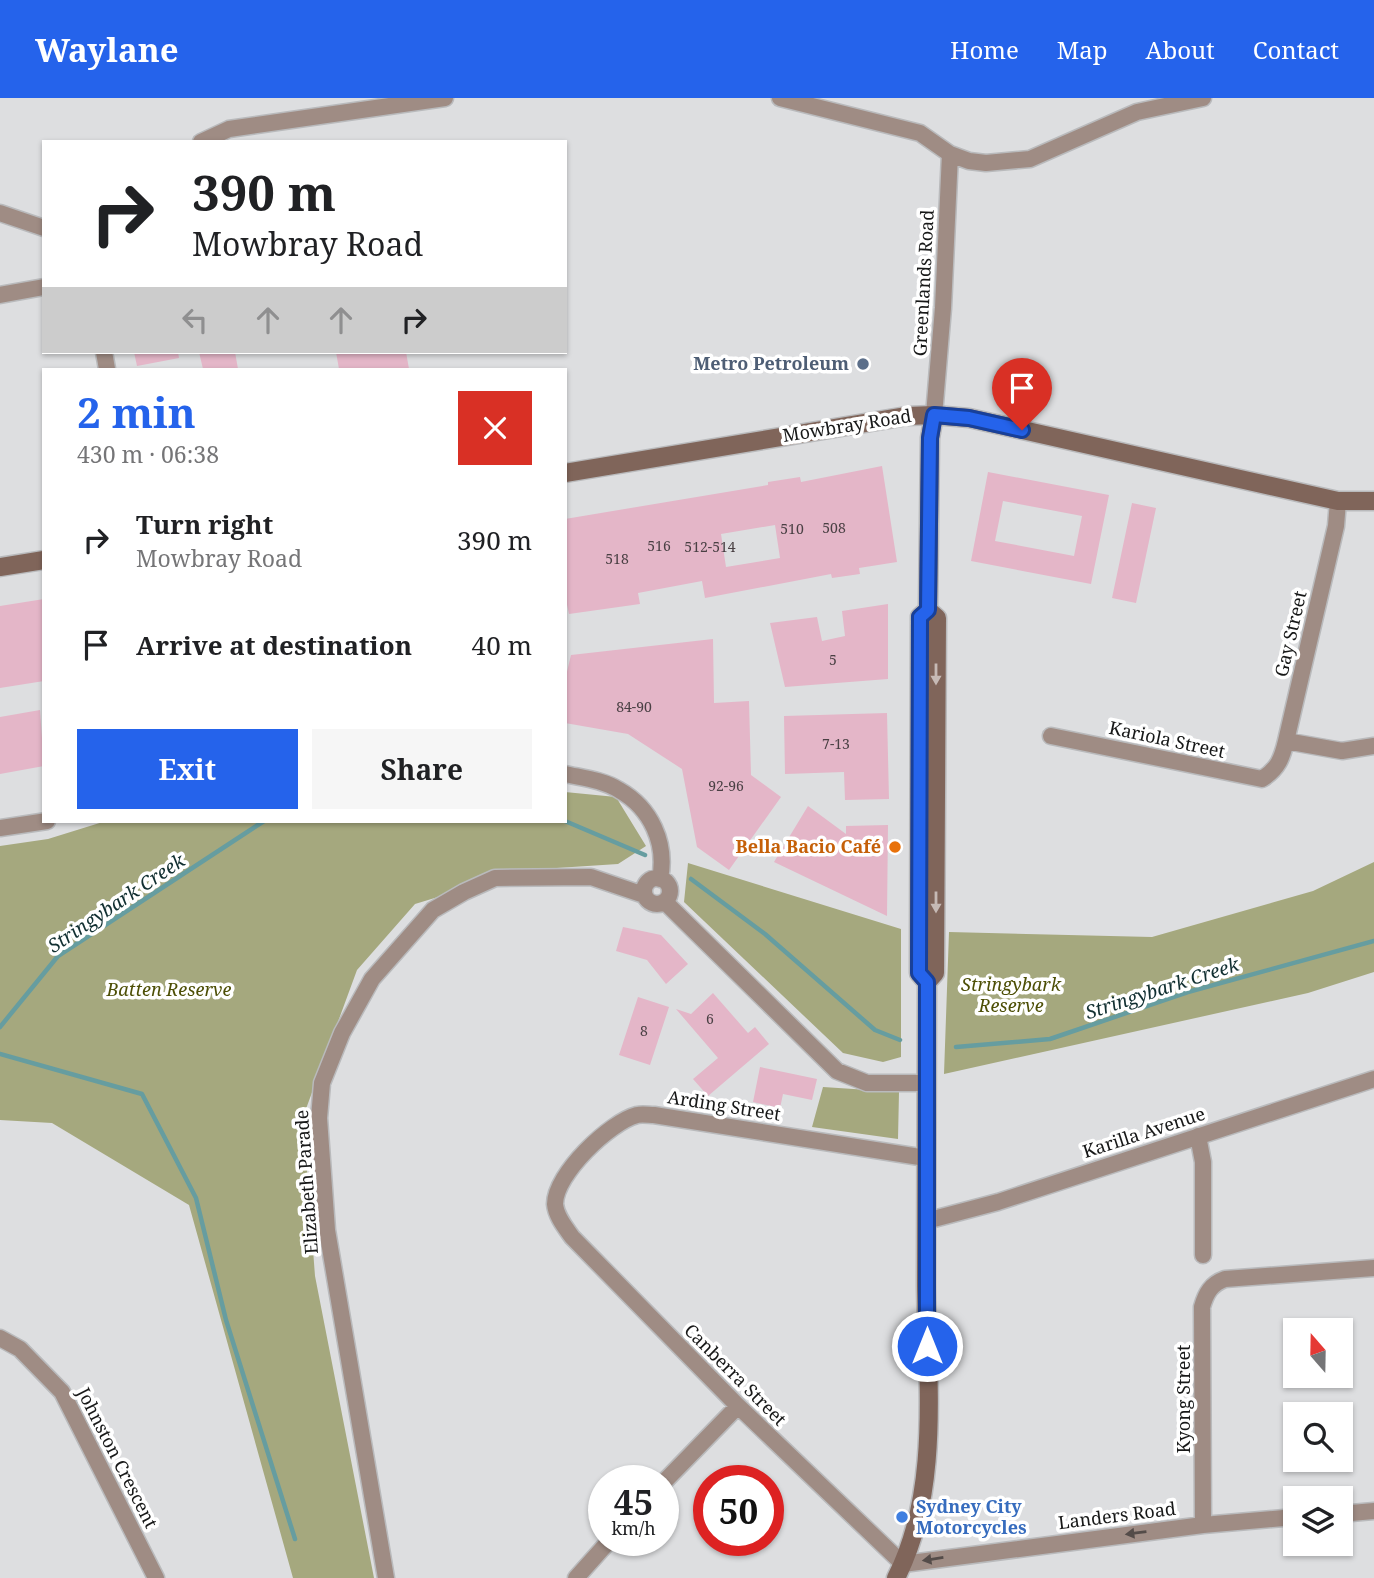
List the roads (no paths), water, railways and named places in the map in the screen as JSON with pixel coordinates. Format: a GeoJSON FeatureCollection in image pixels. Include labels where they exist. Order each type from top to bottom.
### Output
{"type":"FeatureCollection","features":[{"type":"Feature","properties":{"kind":"main road","name":"Mowbray Road"},"geometry":{"type":"LineString","coordinates":[[567,473],[812,431],[934,415],[969,418],[1338,501],[1374,500]]}},
{"type":"Feature","properties":{"kind":"main road"},"geometry":{"type":"LineString","coordinates":[[900,1571],[916,1528],[927,1446],[927,982],[919,973],[920,617],[928,610],[930,438],[934,415]]}},
{"type":"Feature","properties":{"kind":"main road"},"geometry":{"type":"LineString","coordinates":[[0,568],[42,560]]}},
{"type":"Feature","properties":{"kind":"street"},"geometry":{"type":"LineString","coordinates":[[205,140],[229,129],[445,98]]}},
{"type":"Feature","properties":{"kind":"street"},"geometry":{"type":"LineString","coordinates":[[780,98],[920,133],[950,154],[969,161],[986,163],[1030,159],[1137,112],[1203,98]]}},
{"type":"Feature","properties":{"kind":"street","name":"Greenlands Road"},"geometry":{"type":"LineString","coordinates":[[934,415],[943,308],[950,154]]}},
{"type":"Feature","properties":{"kind":"street"},"geometry":{"type":"LineString","coordinates":[[0,213],[42,227]]}},
{"type":"Feature","properties":{"kind":"street"},"geometry":{"type":"LineString","coordinates":[[0,295],[42,287]]}},
{"type":"Feature","properties":{"kind":"street","name":"Gay Street"},"geometry":{"type":"LineString","coordinates":[[1273,772],[1282,759],[1336,526],[1338,501]]}},
{"type":"Feature","properties":{"kind":"street","name":"Kariola Street"},"geometry":{"type":"LineString","coordinates":[[1051,736],[1262,779],[1273,772]]}},
{"type":"Feature","properties":{"kind":"street"},"geometry":{"type":"LineString","coordinates":[[1286,741],[1342,751],[1374,746]]}},
{"type":"Feature","properties":{"kind":"street"},"geometry":{"type":"LineString","coordinates":[[567,775],[620,790],[646,815],[660,836],[664,858],[660,879]]}},
{"type":"Feature","properties":{"kind":"street"},"geometry":{"type":"LineString","coordinates":[[0,828],[42,822]]}},
{"type":"Feature","properties":{"kind":"street","name":"Elizabeth Parade"},"geometry":{"type":"LineString","coordinates":[[386,1578],[327,1230],[319,1118],[322,1083],[342,1033],[372,979],[433,910],[495,878],[591,877],[644,894]]}},
{"type":"Feature","properties":{"kind":"street"},"geometry":{"type":"LineString","coordinates":[[660,879],[648,882],[644,894],[653,904],[665,902]]}},
{"type":"Feature","properties":{"kind":"street"},"geometry":{"type":"LineString","coordinates":[[660,879],[670,889],[665,902]]}},
{"type":"Feature","properties":{"kind":"street"},"geometry":{"type":"LineString","coordinates":[[665,902],[837,1071],[867,1083],[926,1083]]}},
{"type":"Feature","properties":{"kind":"street","name":"Karilla Avenue"},"geometry":{"type":"LineString","coordinates":[[926,1221],[998,1202],[1374,1079]]}},
{"type":"Feature","properties":{"kind":"street","name":"Arding Street"},"geometry":{"type":"LineString","coordinates":[[555,1201],[560,1184],[574,1164],[604,1134],[638,1115],[653,1115],[926,1158]]}},
{"type":"Feature","properties":{"kind":"street"},"geometry":{"type":"LineString","coordinates":[[1198,1136],[1203,1162],[1203,1255]]}},
{"type":"Feature","properties":{"kind":"street","name":"Canberra Street"},"geometry":{"type":"LineString","coordinates":[[555,1201],[557,1213],[572,1237],[900,1571]]}},
{"type":"Feature","properties":{"kind":"street","name":"Kyong Street"},"geometry":{"type":"LineString","coordinates":[[1203,1525],[1202,1307],[1208,1292],[1222,1280],[1374,1268]]}},
{"type":"Feature","properties":{"kind":"street","name":"Johnston Crescent"},"geometry":{"type":"LineString","coordinates":[[0,1338],[20,1349],[62,1392],[156,1578]]}},
{"type":"Feature","properties":{"kind":"street"},"geometry":{"type":"LineString","coordinates":[[679,1467],[738,1406]]}},
{"type":"Feature","properties":{"kind":"street"},"geometry":{"type":"LineString","coordinates":[[1353,1513],[1374,1511]]}},
{"type":"Feature","properties":{"kind":"street","name":"Landers Road"},"geometry":{"type":"LineString","coordinates":[[900,1571],[1203,1525],[1283,1518]]}},
{"type":"Feature","properties":{"kind":"street"},"geometry":{"type":"LineString","coordinates":[[576,1578],[596,1556]]}},
{"type":"Feature","properties":{"kind":"waterway","name":"Stringybark Creek"},"geometry":{"type":"LineString","coordinates":[[567,822],[645,855]]}},
{"type":"Feature","properties":{"kind":"waterway","name":"Stringybark Creek"},"geometry":{"type":"LineString","coordinates":[[0,1027],[58,956],[261,823]]}},
{"type":"Feature","properties":{"kind":"waterway","name":"Stringybark Creek"},"geometry":{"type":"LineString","coordinates":[[691,879],[765,934],[875,1030],[900,1040]]}},
{"type":"Feature","properties":{"kind":"waterway","name":"Stringybark Creek"},"geometry":{"type":"LineString","coordinates":[[956,1047],[1050,1039],[1188,992],[1374,941]]}},
{"type":"Feature","properties":{"kind":"waterway"},"geometry":{"type":"LineString","coordinates":[[0,1054],[142,1094],[196,1198],[226,1320],[295,1539]]}},
{"type":"Feature","properties":{"kind":"place","name":"Metro Petroleum"},"geometry":{"type":"Point","coordinates":[863,364]}},
{"type":"Feature","properties":{"kind":"place","name":"Bella Bacio Café"},"geometry":{"type":"Point","coordinates":[895,847]}},
{"type":"Feature","properties":{"kind":"place","name":"Sydney City Motorcycles"},"geometry":{"type":"Point","coordinates":[902,1517]}},
{"type":"Feature","properties":{"kind":"park label","name":"Batten Reserve"},"geometry":{"type":"Point","coordinates":[169,990]}},
{"type":"Feature","properties":{"kind":"park label","name":"Stringybark Reserve"},"geometry":{"type":"Point","coordinates":[1011,995]}}]}
